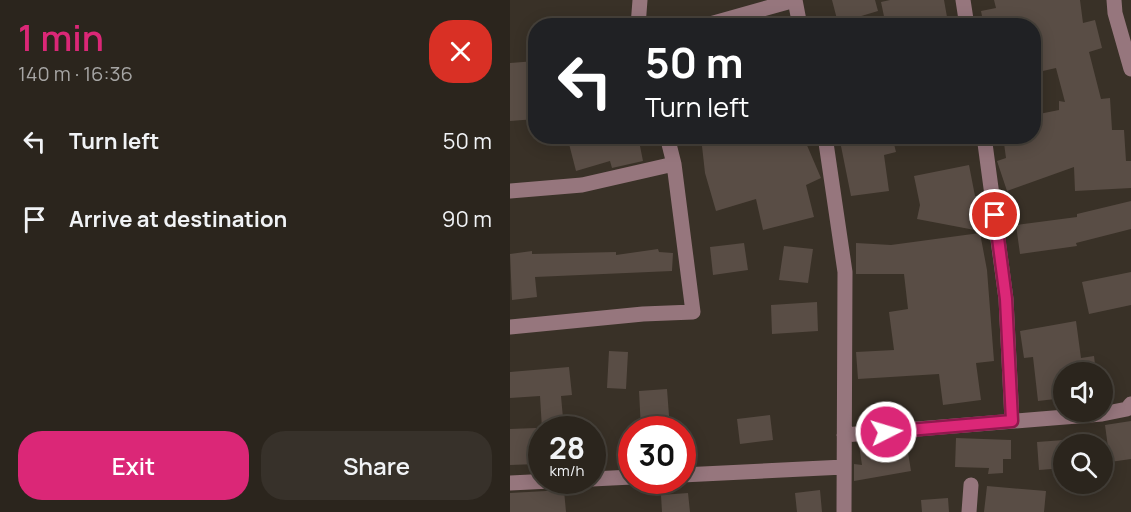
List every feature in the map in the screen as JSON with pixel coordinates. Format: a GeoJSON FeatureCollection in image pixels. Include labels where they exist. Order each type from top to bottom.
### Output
{"type":"FeatureCollection","features":[{"type":"Feature","properties":{"kind":"street"},"geometry":{"type":"LineString","coordinates":[[639,18],[640,0]]}},
{"type":"Feature","properties":{"kind":"street"},"geometry":{"type":"LineString","coordinates":[[731,18],[795,0],[798,18]]}},
{"type":"Feature","properties":{"kind":"street"},"geometry":{"type":"LineString","coordinates":[[963,0],[966,18]]}},
{"type":"Feature","properties":{"kind":"street"},"geometry":{"type":"LineString","coordinates":[[1114,0],[1131,69]]}},
{"type":"Feature","properties":{"kind":"street"},"geometry":{"type":"LineString","coordinates":[[510,327],[643,314],[693,312],[670,144]]}},
{"type":"Feature","properties":{"kind":"street"},"geometry":{"type":"LineString","coordinates":[[826,144],[845,272],[844,512]]}},
{"type":"Feature","properties":{"kind":"street"},"geometry":{"type":"LineString","coordinates":[[985,144],[1006,299],[1012,421]]}},
{"type":"Feature","properties":{"kind":"street"},"geometry":{"type":"LineString","coordinates":[[510,191],[582,185],[674,164]]}},
{"type":"Feature","properties":{"kind":"street"},"geometry":{"type":"LineString","coordinates":[[844,435],[1102,414],[1127,409],[1131,404]]}},
{"type":"Feature","properties":{"kind":"street"},"geometry":{"type":"LineString","coordinates":[[696,474],[844,467]]}},
{"type":"Feature","properties":{"kind":"street"},"geometry":{"type":"LineString","coordinates":[[510,483],[528,482]]}},
{"type":"Feature","properties":{"kind":"street"},"geometry":{"type":"LineString","coordinates":[[969,512],[971,485]]}},
{"type":"Feature","properties":{"kind":"building"},"geometry":{"type":"Polygon","coordinates":[[[832,0],[875,0],[878,11],[855,18],[837,18],[832,0]]]}},
{"type":"Feature","properties":{"kind":"building"},"geometry":{"type":"Polygon","coordinates":[[[944,0],[947,17],[884,18],[881,2],[944,0]]]}},
{"type":"Feature","properties":{"kind":"building"},"geometry":{"type":"Polygon","coordinates":[[[994,0],[1080,0],[1083,23],[1095,20],[1102,48],[1089,52],[1101,99],[1110,98],[1112,130],[1124,130],[1126,161],[1131,161],[1131,188],[1075,191],[1074,167],[1007,191],[997,161],[1006,158],[1004,144],[1041,144],[1041,114],[1059,110],[1059,101],[1065,102],[1056,68],[1041,71],[1041,18],[982,18],[981,11],[996,8],[994,0]]]}},
{"type":"Feature","properties":{"kind":"building"},"geometry":{"type":"Polygon","coordinates":[[[528,62],[528,120],[510,121],[510,63],[528,62]]]}},
{"type":"Feature","properties":{"kind":"building"},"geometry":{"type":"Polygon","coordinates":[[[569,144],[640,144],[643,161],[612,168],[610,161],[576,171],[569,144]]]}},
{"type":"Feature","properties":{"kind":"building"},"geometry":{"type":"Polygon","coordinates":[[[806,144],[821,178],[806,185],[814,217],[763,230],[756,199],[716,211],[705,173],[702,146],[806,144]]]}},
{"type":"Feature","properties":{"kind":"building"},"geometry":{"type":"Polygon","coordinates":[[[841,144],[894,144],[896,152],[884,155],[889,191],[851,196],[841,144]]]}},
{"type":"Feature","properties":{"kind":"building"},"geometry":{"type":"Polygon","coordinates":[[[969,165],[975,196],[982,196],[986,226],[979,226],[980,231],[917,219],[920,205],[914,176],[969,165]]]}},
{"type":"Feature","properties":{"kind":"building"},"geometry":{"type":"Polygon","coordinates":[[[1131,201],[1131,229],[1076,243],[1077,246],[1020,254],[1016,225],[1077,217],[1077,214],[1131,201]]]}},
{"type":"Feature","properties":{"kind":"building"},"geometry":{"type":"Polygon","coordinates":[[[980,233],[987,270],[994,361],[976,363],[981,400],[943,405],[939,374],[858,379],[856,352],[894,350],[889,312],[908,309],[904,274],[856,274],[856,243],[891,245],[980,233]]]}},
{"type":"Feature","properties":{"kind":"building"},"geometry":{"type":"Polygon","coordinates":[[[744,243],[748,270],[713,275],[710,247],[744,243]]]}},
{"type":"Feature","properties":{"kind":"building"},"geometry":{"type":"Polygon","coordinates":[[[784,246],[813,249],[808,283],[779,280],[784,246]]]}},
{"type":"Feature","properties":{"kind":"building"},"geometry":{"type":"Polygon","coordinates":[[[658,249],[659,252],[673,253],[672,271],[535,277],[537,297],[512,300],[510,254],[532,251],[532,254],[616,252],[616,255],[658,249]]]}},
{"type":"Feature","properties":{"kind":"building"},"geometry":{"type":"Polygon","coordinates":[[[1131,272],[1131,305],[1089,314],[1082,282],[1131,272]]]}},
{"type":"Feature","properties":{"kind":"building"},"geometry":{"type":"Polygon","coordinates":[[[817,302],[818,331],[772,334],[771,305],[817,302]]]}},
{"type":"Feature","properties":{"kind":"building"},"geometry":{"type":"Polygon","coordinates":[[[1076,321],[1081,358],[1094,356],[1095,362],[1053,362],[1053,399],[1038,401],[1033,357],[1024,358],[1020,331],[1076,321]]]}},
{"type":"Feature","properties":{"kind":"building"},"geometry":{"type":"Polygon","coordinates":[[[609,351],[628,352],[626,389],[607,388],[609,351]]]}},
{"type":"Feature","properties":{"kind":"building"},"geometry":{"type":"Polygon","coordinates":[[[569,367],[572,395],[561,396],[563,416],[541,416],[540,396],[510,398],[510,372],[569,367]]]}},
{"type":"Feature","properties":{"kind":"building"},"geometry":{"type":"Polygon","coordinates":[[[667,389],[669,416],[640,416],[639,391],[667,389]]]}},
{"type":"Feature","properties":{"kind":"building"},"geometry":{"type":"Polygon","coordinates":[[[770,415],[773,440],[740,444],[737,419],[770,415]]]}},
{"type":"Feature","properties":{"kind":"building"},"geometry":{"type":"Polygon","coordinates":[[[1131,421],[1131,459],[1113,462],[1113,434],[1106,434],[1105,425],[1131,421]]]}},
{"type":"Feature","properties":{"kind":"building"},"geometry":{"type":"Polygon","coordinates":[[[528,428],[528,464],[510,465],[510,429],[528,428]]]}},
{"type":"Feature","properties":{"kind":"building"},"geometry":{"type":"Polygon","coordinates":[[[956,438],[1011,440],[1011,459],[1003,459],[1003,473],[988,474],[989,468],[955,467],[956,438]]]}},
{"type":"Feature","properties":{"kind":"building"},"geometry":{"type":"Polygon","coordinates":[[[906,440],[911,471],[854,481],[854,464],[862,465],[859,445],[906,440]]]}},
{"type":"Feature","properties":{"kind":"building"},"geometry":{"type":"Polygon","coordinates":[[[1053,441],[1053,469],[1039,470],[1037,442],[1053,441]]]}},
{"type":"Feature","properties":{"kind":"building"},"geometry":{"type":"Polygon","coordinates":[[[987,486],[1046,491],[1044,512],[984,512],[987,486]]]}},
{"type":"Feature","properties":{"kind":"building"},"geometry":{"type":"Polygon","coordinates":[[[820,490],[822,512],[797,512],[795,493],[820,490]]]}},
{"type":"Feature","properties":{"kind":"building"},"geometry":{"type":"Polygon","coordinates":[[[510,493],[564,494],[566,512],[510,512],[510,493]]]}},
{"type":"Feature","properties":{"kind":"building"},"geometry":{"type":"Polygon","coordinates":[[[688,494],[690,512],[662,512],[661,495],[688,494]]]}},
{"type":"Feature","properties":{"kind":"building"},"geometry":{"type":"Polygon","coordinates":[[[948,498],[949,512],[922,512],[921,500],[948,498]]]}},
{"type":"Feature","properties":{"kind":"route"},"geometry":{"type":"LineString","coordinates":[[886,432],[1012,421],[1006,299],[995,215]]}}]}
